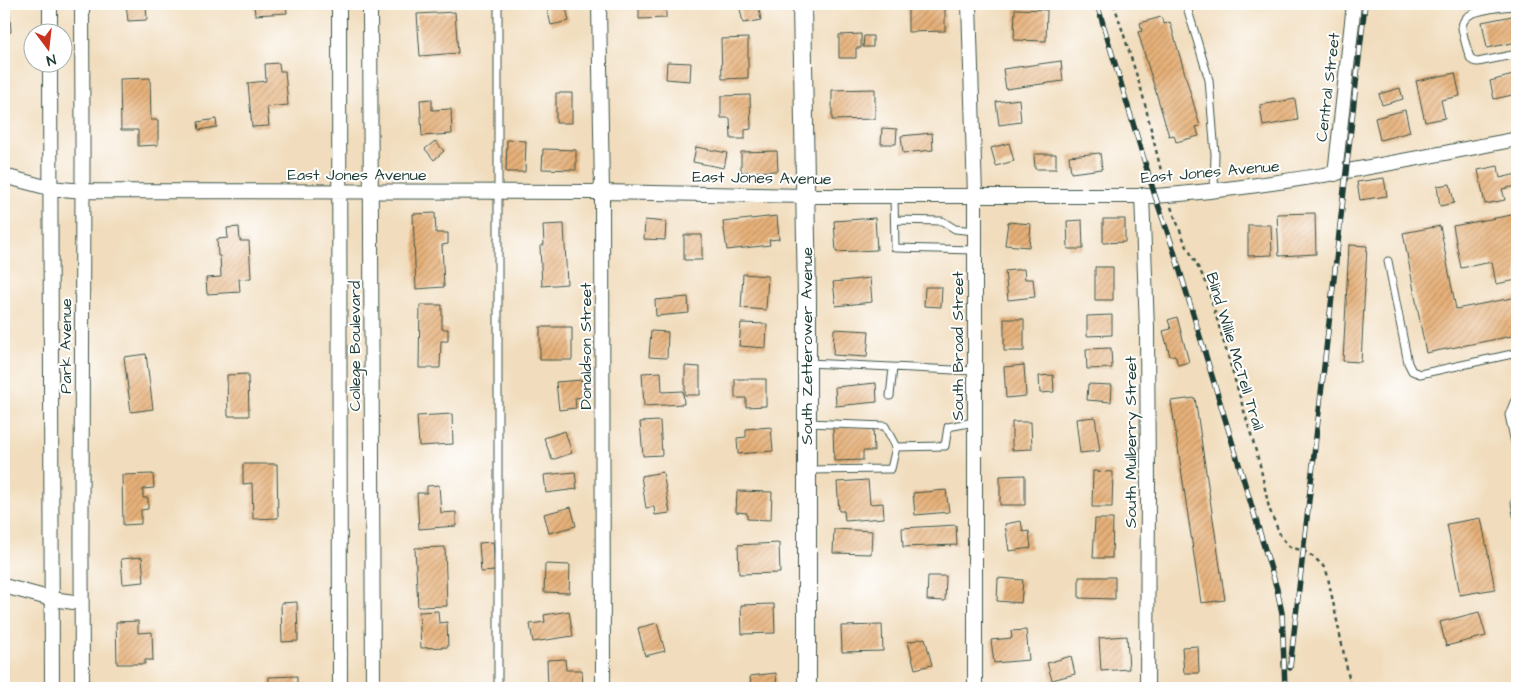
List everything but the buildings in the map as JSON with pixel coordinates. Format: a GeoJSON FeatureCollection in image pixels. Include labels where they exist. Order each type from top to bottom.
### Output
{"type":"FeatureCollection","features":[{"type":"Feature","properties":{"kind":"street"},"geometry":{"type":"LineString","coordinates":[[50,4],[50,22]]}},
{"type":"Feature","properties":{"kind":"street","name":"Park Avenue"},"geometry":{"type":"LineString","coordinates":[[82,4],[84,191],[82,688]]}},
{"type":"Feature","properties":{"kind":"street","name":"College Boulevard"},"geometry":{"type":"LineString","coordinates":[[340,4],[340,688]]}},
{"type":"Feature","properties":{"kind":"street","name":"College Boulevard"},"geometry":{"type":"LineString","coordinates":[[370,4],[373,688]]}},
{"type":"Feature","properties":{"kind":"street","name":"Donaldson Street"},"geometry":{"type":"LineString","coordinates":[[599,4],[602,192],[603,688]]}},
{"type":"Feature","properties":{"kind":"street","name":"South Zetterower Avenue"},"geometry":{"type":"LineString","coordinates":[[802,4],[806,196],[807,688]]}},
{"type":"Feature","properties":{"kind":"street","name":"South Broad Street"},"geometry":{"type":"LineString","coordinates":[[969,4],[975,196],[975,688]]}},
{"type":"Feature","properties":{"kind":"street","name":"Central Street"},"geometry":{"type":"LineString","coordinates":[[1335,174],[1354,4]]}},
{"type":"Feature","properties":{"kind":"street","name":"Park Avenue"},"geometry":{"type":"LineString","coordinates":[[50,72],[52,688]]}},
{"type":"Feature","properties":{"kind":"street","name":"East Jones Avenue"},"geometry":{"type":"LineString","coordinates":[[4,176],[49,188],[84,191],[339,190],[806,196],[1167,195],[1335,174],[1517,139]]}},
{"type":"Feature","properties":{"kind":"street","name":"South Mulberry Street"},"geometry":{"type":"LineString","coordinates":[[1142,195],[1147,348],[1147,688]]}},
{"type":"Feature","properties":{"kind":"street"},"geometry":{"type":"LineString","coordinates":[[4,586],[81,603]]}},
{"type":"Feature","properties":{"kind":"lane"},"geometry":{"type":"LineString","coordinates":[[498,4],[498,688]]}},
{"type":"Feature","properties":{"kind":"lane"},"geometry":{"type":"LineString","coordinates":[[1186,4],[1209,80],[1215,154],[1214,190]]}},
{"type":"Feature","properties":{"kind":"lane"},"geometry":{"type":"LineString","coordinates":[[1517,6],[1473,13],[1465,19],[1462,27],[1471,59],[1474,61],[1517,54]]}},
{"type":"Feature","properties":{"kind":"lane"},"geometry":{"type":"LineString","coordinates":[[894,196],[895,248],[975,250]]}},
{"type":"Feature","properties":{"kind":"lane"},"geometry":{"type":"LineString","coordinates":[[894,220],[942,221],[956,229],[975,231]]}},
{"type":"Feature","properties":{"kind":"lane"},"geometry":{"type":"LineString","coordinates":[[1388,260],[1408,363],[1412,371],[1420,374],[1517,352]]}},
{"type":"Feature","properties":{"kind":"lane"},"geometry":{"type":"LineString","coordinates":[[806,363],[975,371]]}},
{"type":"Feature","properties":{"kind":"lane"},"geometry":{"type":"LineString","coordinates":[[890,396],[893,368]]}},
{"type":"Feature","properties":{"kind":"lane"},"geometry":{"type":"LineString","coordinates":[[1517,401],[1514,402],[1509,414],[1517,452]]}},
{"type":"Feature","properties":{"kind":"lane"},"geometry":{"type":"LineString","coordinates":[[896,447],[945,446],[948,427],[974,422]]}},
{"type":"Feature","properties":{"kind":"lane"},"geometry":{"type":"LineString","coordinates":[[806,470],[891,469],[896,447],[885,426],[807,423]]}},
{"type":"Feature","properties":{"kind":"lane"},"geometry":{"type":"LineString","coordinates":[[1517,499],[1514,502],[1517,516]]}},
{"type":"Feature","properties":{"kind":"path","name":"Blind Willie McTell Trail"},"geometry":{"type":"LineString","coordinates":[[1114,4],[1142,92],[1167,195],[1185,243],[1206,282],[1260,464],[1269,508],[1281,536],[1290,547],[1304,551],[1315,558],[1327,573],[1351,688]]}},
{"type":"Feature","properties":{"kind":"railway"},"geometry":{"type":"LineString","coordinates":[[1097,4],[1277,589],[1282,613],[1285,688]]}},
{"type":"Feature","properties":{"kind":"railway"},"geometry":{"type":"LineString","coordinates":[[1290,668],[1365,4]]}}]}
